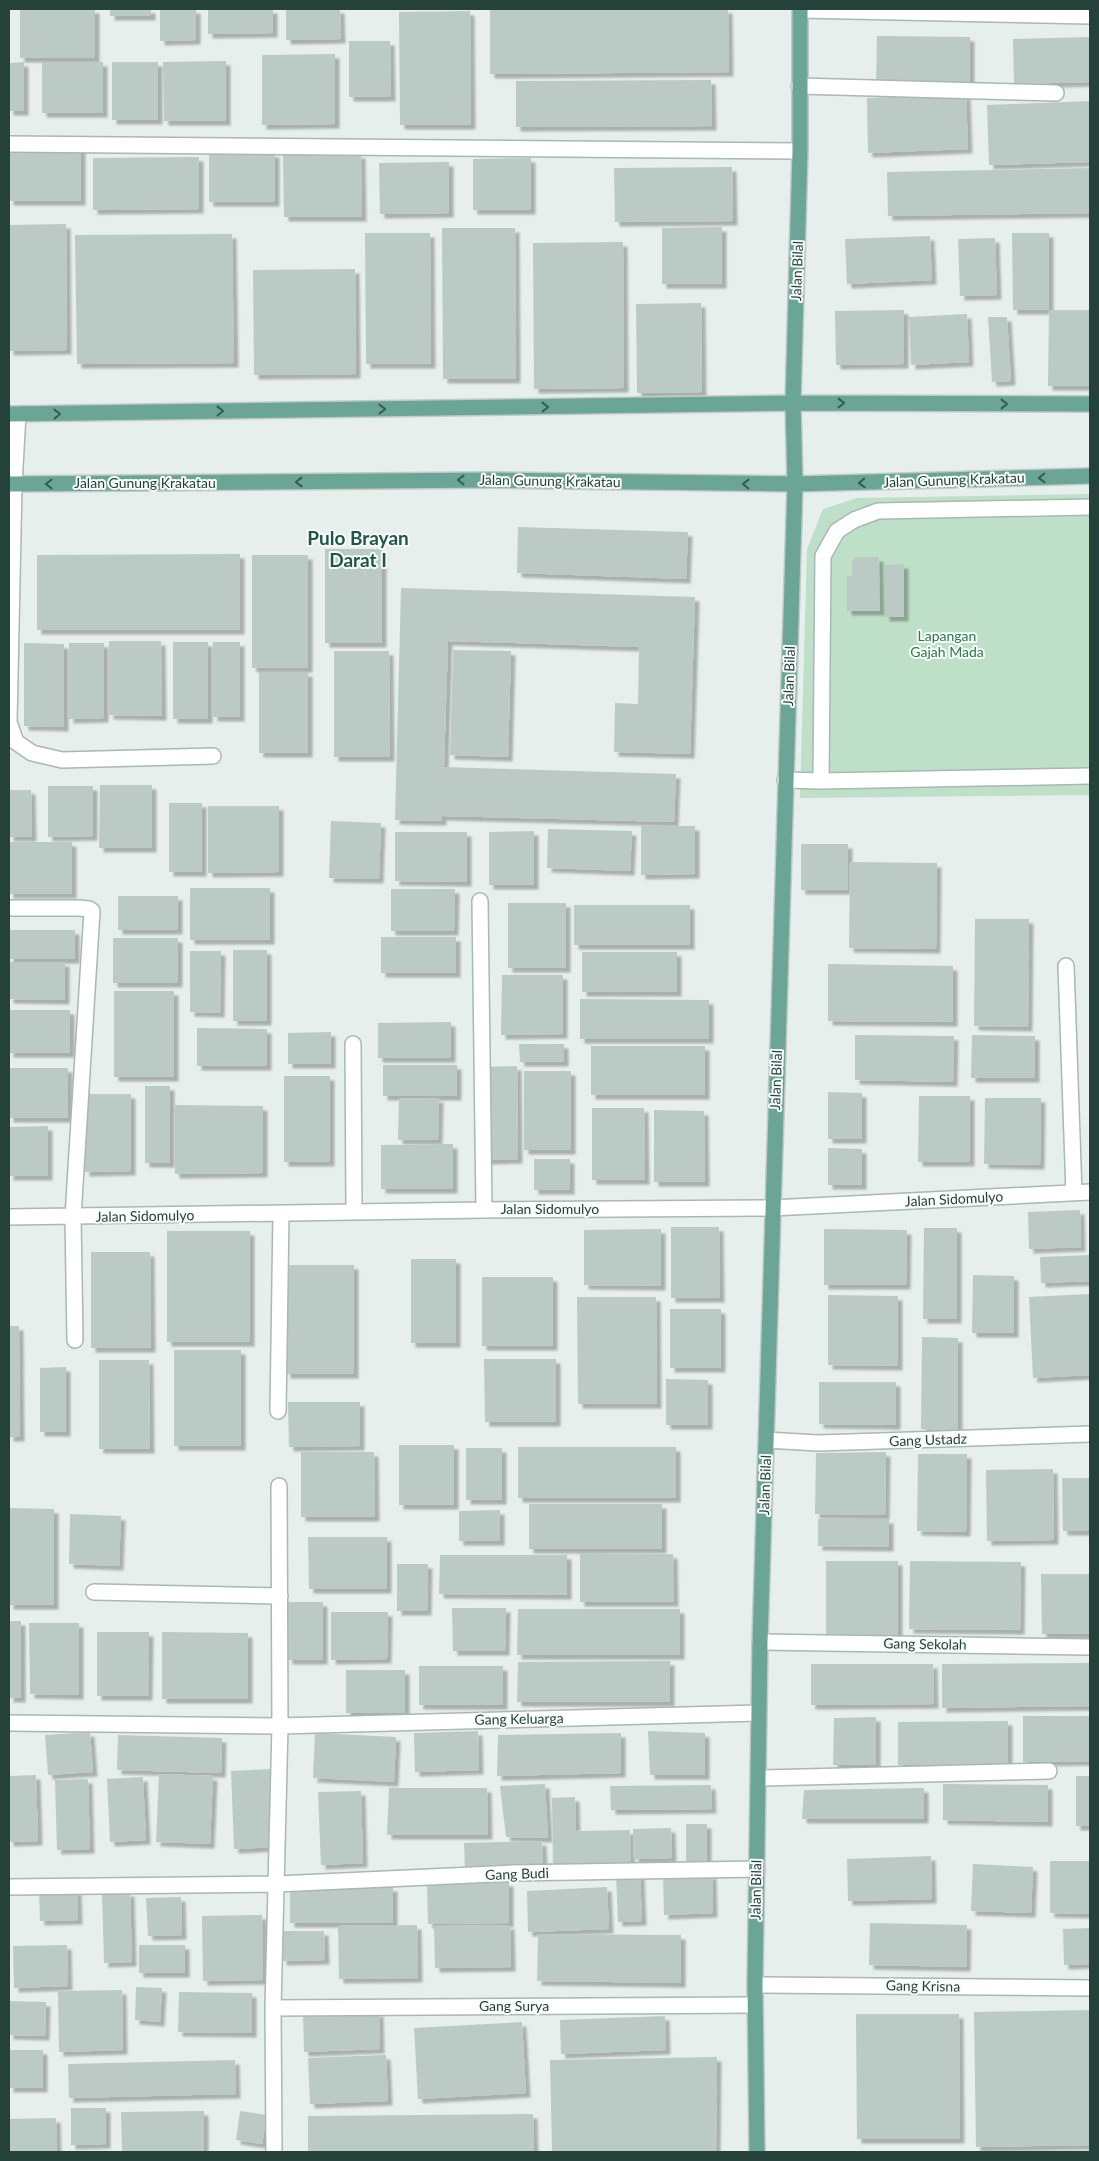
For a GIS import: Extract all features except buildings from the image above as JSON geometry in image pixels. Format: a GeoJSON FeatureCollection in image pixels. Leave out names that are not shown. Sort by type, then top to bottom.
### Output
{"type":"FeatureCollection","features":[{"type":"Feature","properties":{"kind":"main road","name":"Jalan Bilal"},"geometry":{"type":"LineString","coordinates":[[756,2152],[755,1985],[760,1642],[795,484],[793,403],[800,151],[800,9]]}},
{"type":"Feature","properties":{"kind":"main road"},"geometry":{"type":"LineString","coordinates":[[13,414],[793,403],[1090,404]]}},
{"type":"Feature","properties":{"kind":"main road","name":"Jalan Gunung Krakatau"},"geometry":{"type":"LineString","coordinates":[[11,484],[492,480],[795,484],[1090,476]]}},
{"type":"Feature","properties":{"kind":"street"},"geometry":{"type":"LineString","coordinates":[[800,9],[1090,16]]}},
{"type":"Feature","properties":{"kind":"street"},"geometry":{"type":"LineString","coordinates":[[799,86],[1056,93]]}},
{"type":"Feature","properties":{"kind":"street"},"geometry":{"type":"LineString","coordinates":[[9,144],[800,151]]}},
{"type":"Feature","properties":{"kind":"street"},"geometry":{"type":"LineString","coordinates":[[13,414],[10,722],[16,742],[32,753],[62,760],[213,756]]}},
{"type":"Feature","properties":{"kind":"street"},"geometry":{"type":"LineString","coordinates":[[821,781],[823,556],[837,531],[854,520],[878,511],[1090,507]]}},
{"type":"Feature","properties":{"kind":"street"},"geometry":{"type":"LineString","coordinates":[[785,780],[1090,776]]}},
{"type":"Feature","properties":{"kind":"street"},"geometry":{"type":"LineString","coordinates":[[480,901],[484,1210]]}},
{"type":"Feature","properties":{"kind":"street"},"geometry":{"type":"LineString","coordinates":[[9,908],[78,908],[92,911],[73,1217],[75,1340]]}},
{"type":"Feature","properties":{"kind":"street"},"geometry":{"type":"LineString","coordinates":[[1066,966],[1074,1193]]}},
{"type":"Feature","properties":{"kind":"street"},"geometry":{"type":"LineString","coordinates":[[353,1044],[354,1212]]}},
{"type":"Feature","properties":{"kind":"street","name":"Jalan Sidomulyo"},"geometry":{"type":"LineString","coordinates":[[9,1217],[772,1208],[1090,1192]]}},
{"type":"Feature","properties":{"kind":"street"},"geometry":{"type":"LineString","coordinates":[[278,1411],[280,1213]]}},
{"type":"Feature","properties":{"kind":"street","name":"Gang Ustadz"},"geometry":{"type":"LineString","coordinates":[[766,1440],[818,1443],[1090,1434]]}},
{"type":"Feature","properties":{"kind":"street"},"geometry":{"type":"LineString","coordinates":[[274,2152],[273,2008],[280,1726],[279,1486]]}},
{"type":"Feature","properties":{"kind":"street"},"geometry":{"type":"LineString","coordinates":[[94,1592],[280,1596]]}},
{"type":"Feature","properties":{"kind":"street","name":"Gang Sekolah"},"geometry":{"type":"LineString","coordinates":[[760,1642],[1090,1647]]}},
{"type":"Feature","properties":{"kind":"street","name":"Gang Keluarga"},"geometry":{"type":"LineString","coordinates":[[9,1724],[280,1726],[759,1713]]}},
{"type":"Feature","properties":{"kind":"street"},"geometry":{"type":"LineString","coordinates":[[758,1778],[1049,1771]]}},
{"type":"Feature","properties":{"kind":"street","name":"Gang Budi"},"geometry":{"type":"LineString","coordinates":[[9,1887],[277,1884],[512,1873],[757,1870]]}},
{"type":"Feature","properties":{"kind":"street","name":"Gang Krisna"},"geometry":{"type":"LineString","coordinates":[[755,1985],[1090,1988]]}},
{"type":"Feature","properties":{"kind":"street","name":"Gang Surya"},"geometry":{"type":"LineString","coordinates":[[273,2008],[755,2005]]}},
{"type":"Feature","properties":{"kind":"green space","name":"Lapangan Gajah Mada"},"geometry":{"type":"Polygon","coordinates":[[[1090,494],[1090,795],[800,798],[807,549],[823,509],[857,498],[1090,494]]]}},
{"type":"Feature","properties":{"kind":"district","name":"Pulo Brayan Darat I"},"geometry":{"type":"Point","coordinates":[358,549]}}]}
